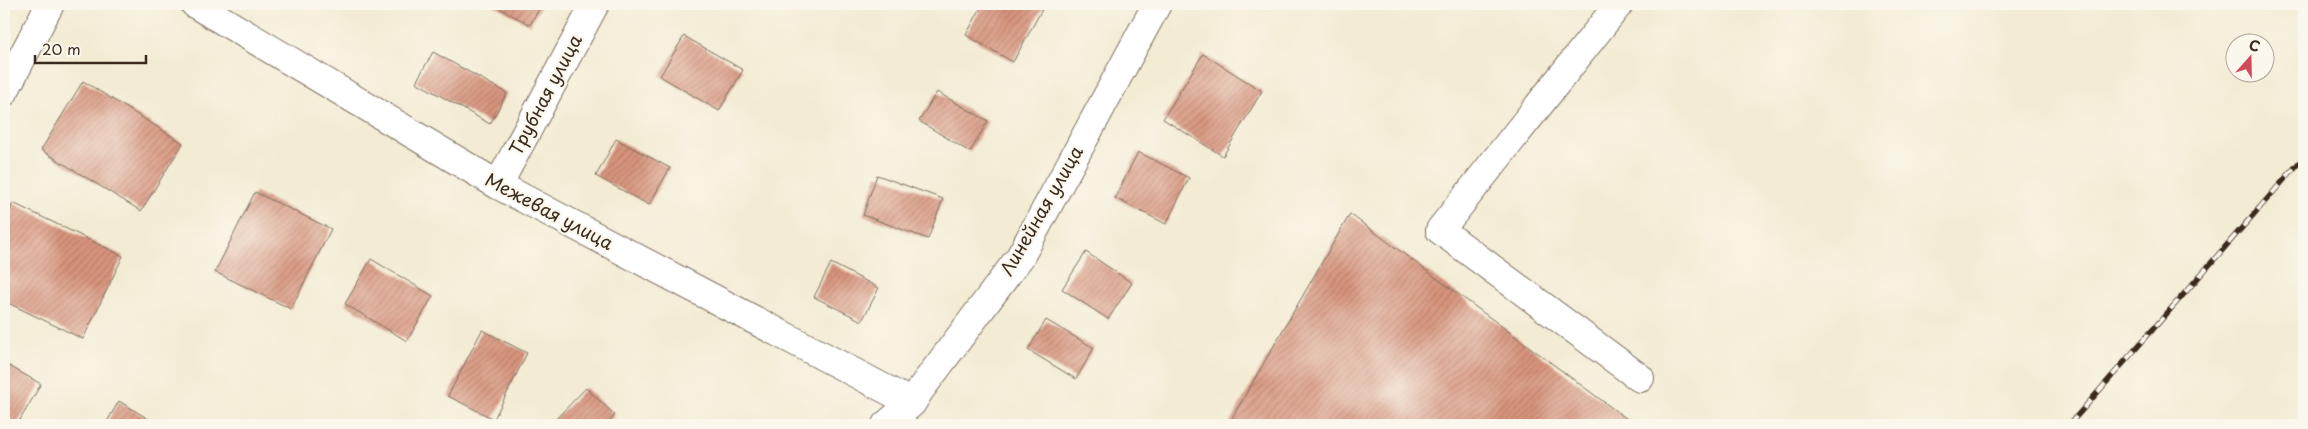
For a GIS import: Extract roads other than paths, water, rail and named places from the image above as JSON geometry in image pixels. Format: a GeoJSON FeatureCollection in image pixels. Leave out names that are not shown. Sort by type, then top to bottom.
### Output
{"type":"FeatureCollection","features":[{"type":"Feature","properties":{"kind":"street"},"geometry":{"type":"LineString","coordinates":[[4,92],[50,4]]}},
{"type":"Feature","properties":{"kind":"street","name":"Межевая улица"},"geometry":{"type":"LineString","coordinates":[[195,4],[498,185],[912,404]]}},
{"type":"Feature","properties":{"kind":"street","name":"Трубная улица"},"geometry":{"type":"LineString","coordinates":[[498,185],[595,4]]}},
{"type":"Feature","properties":{"kind":"street","name":"Линейная улица"},"geometry":{"type":"LineString","coordinates":[[886,425],[912,404],[920,390],[1020,257],[1157,4]]}},
{"type":"Feature","properties":{"kind":"street"},"geometry":{"type":"LineString","coordinates":[[1619,4],[1440,230],[1640,378]]}},
{"type":"Feature","properties":{"kind":"railway"},"geometry":{"type":"LineString","coordinates":[[2069,425],[2304,157]]}}]}
